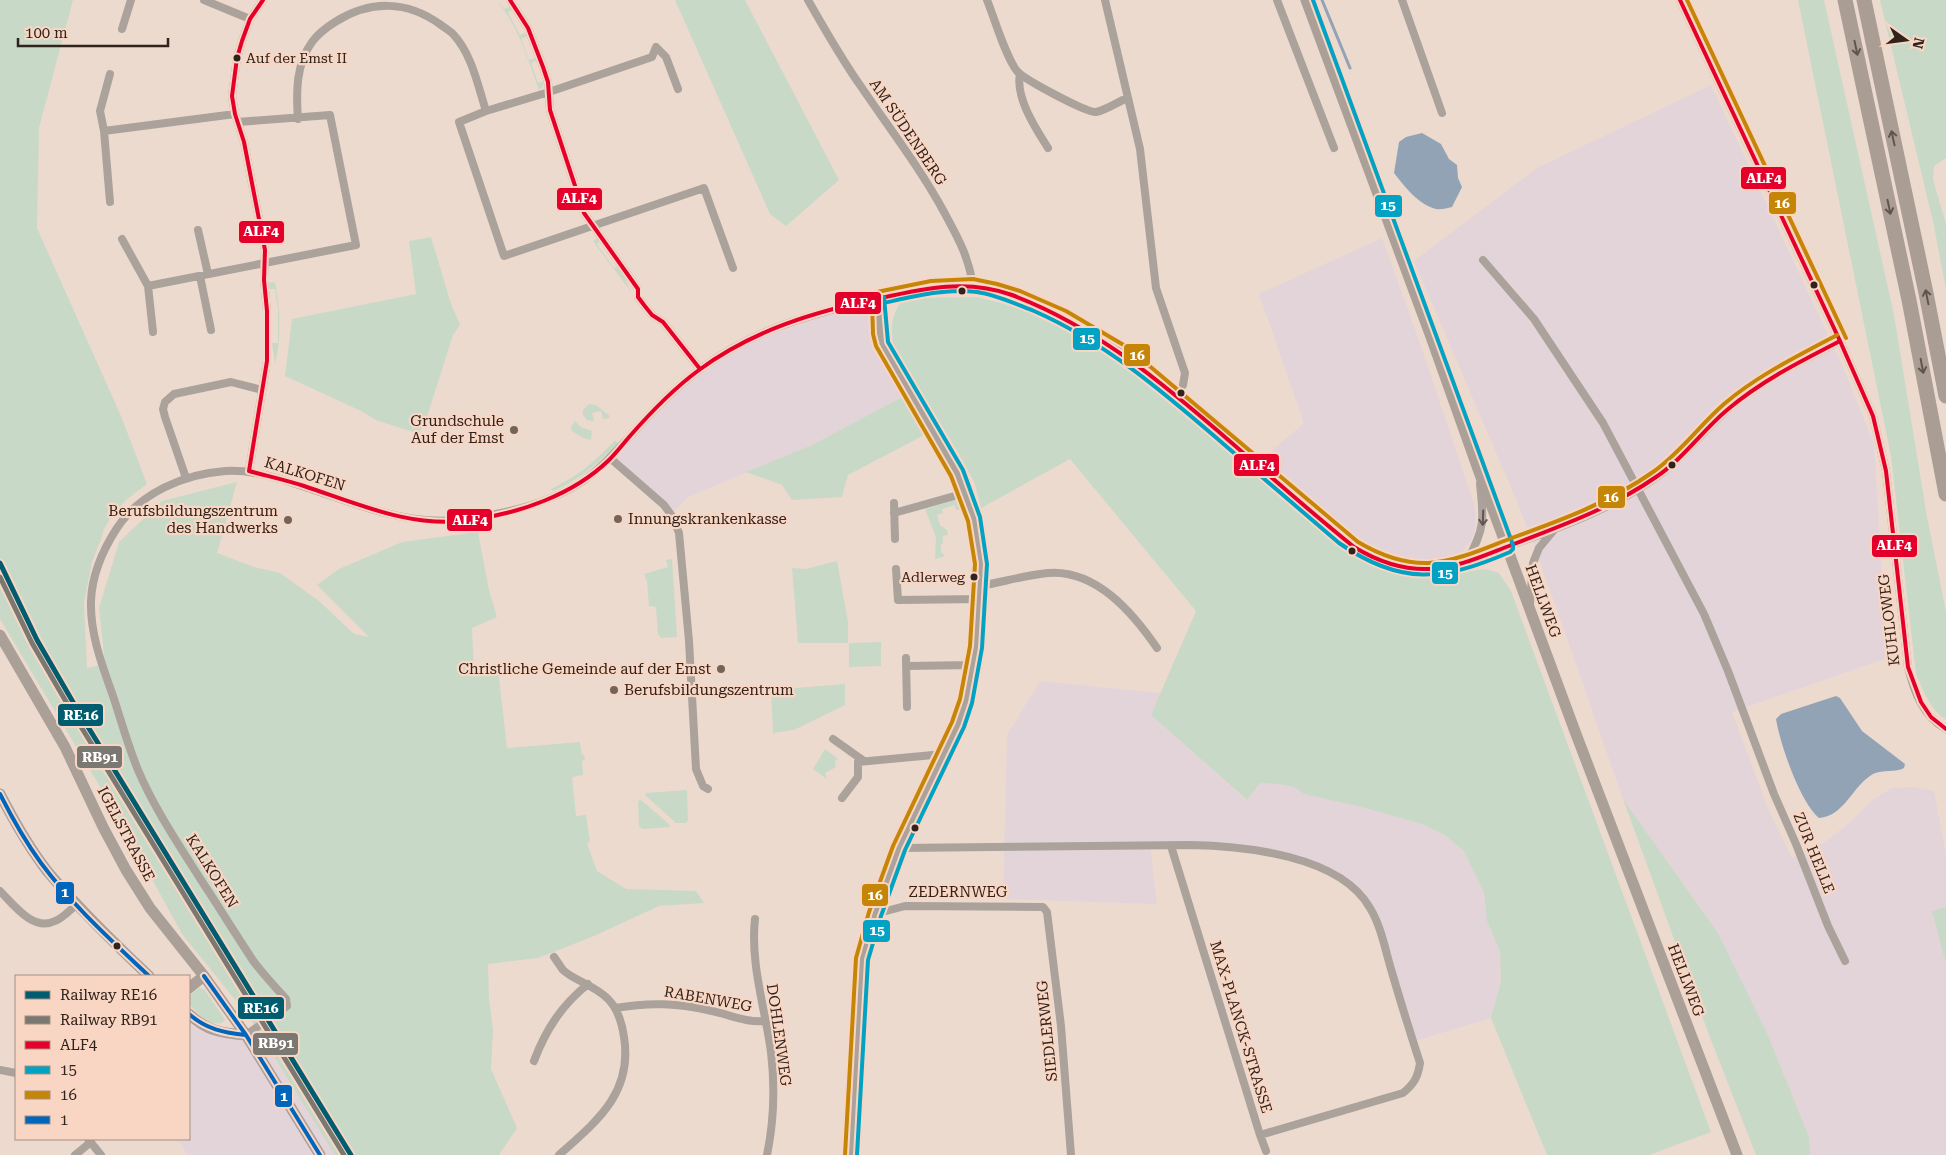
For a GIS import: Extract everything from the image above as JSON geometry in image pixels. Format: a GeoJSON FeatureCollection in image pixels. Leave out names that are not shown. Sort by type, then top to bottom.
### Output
{"type":"FeatureCollection","features":[{"type":"Feature","properties":{"kind":"highway"},"geometry":{"type":"LineString","coordinates":[[1846,0],[1911,310],[1946,494]]}},
{"type":"Feature","properties":{"kind":"highway"},"geometry":{"type":"LineString","coordinates":[[1864,0],[1946,396]]}},
{"type":"Feature","properties":{"kind":"street"},"geometry":{"type":"LineString","coordinates":[[122,30],[131,0]]}},
{"type":"Feature","properties":{"kind":"street"},"geometry":{"type":"LineString","coordinates":[[204,0],[250,19]]}},
{"type":"Feature","properties":{"kind":"street"},"geometry":{"type":"LineString","coordinates":[[249,471],[267,361],[267,311],[264,280],[266,264],[265,250],[244,142],[232,96],[237,58],[250,19],[264,0]]}},
{"type":"Feature","properties":{"kind":"street"},"geometry":{"type":"LineString","coordinates":[[510,0],[528,28],[543,67],[550,110],[584,213],[638,288],[638,297],[652,315],[663,322],[700,369]]}},
{"type":"Feature","properties":{"kind":"street","name":"AM SÜDENBERG"},"geometry":{"type":"LineString","coordinates":[[808,0],[862,88],[906,149],[935,195],[961,244],[969,264],[973,285]]}},
{"type":"Feature","properties":{"kind":"street"},"geometry":{"type":"LineString","coordinates":[[987,0],[1012,63],[1020,74],[1090,112],[1096,112],[1127,98]]}},
{"type":"Feature","properties":{"kind":"street"},"geometry":{"type":"LineString","coordinates":[[1105,0],[1140,149],[1156,288],[1185,373],[1183,385]]}},
{"type":"Feature","properties":{"kind":"street"},"geometry":{"type":"LineString","coordinates":[[1277,0],[1334,148]]}},
{"type":"Feature","properties":{"kind":"street","name":"HELLWEG"},"geometry":{"type":"LineString","coordinates":[[1306,0],[1576,734],[1737,1155]]}},
{"type":"Feature","properties":{"kind":"street"},"geometry":{"type":"LineString","coordinates":[[1402,0],[1442,113]]}},
{"type":"Feature","properties":{"kind":"street","name":"KUHLOWEG"},"geometry":{"type":"LineString","coordinates":[[1680,0],[1840,341],[1873,416],[1886,471],[1908,668],[1913,688],[1922,706],[1931,718],[1946,729]]}},
{"type":"Feature","properties":{"kind":"street"},"geometry":{"type":"LineString","coordinates":[[298,119],[296,90],[302,60],[312,42],[326,28],[346,15],[362,8],[387,5],[407,8],[429,17],[453,34],[467,55],[486,111]]}},
{"type":"Feature","properties":{"kind":"street"},"geometry":{"type":"LineString","coordinates":[[678,89],[666,57],[656,47],[652,57],[486,111],[459,122],[504,256],[704,188],[732,268]]}},
{"type":"Feature","properties":{"kind":"street"},"geometry":{"type":"LineString","coordinates":[[110,74],[100,111],[104,131],[110,202]]}},
{"type":"Feature","properties":{"kind":"street"},"geometry":{"type":"LineString","coordinates":[[1020,74],[1018,83],[1021,96],[1048,148]]}},
{"type":"Feature","properties":{"kind":"street"},"geometry":{"type":"LineString","coordinates":[[104,131],[237,118],[298,119],[330,115],[356,245],[148,286]]}},
{"type":"Feature","properties":{"kind":"street"},"geometry":{"type":"LineString","coordinates":[[198,230],[211,330]]}},
{"type":"Feature","properties":{"kind":"street"},"geometry":{"type":"LineString","coordinates":[[122,239],[148,286],[153,332]]}},
{"type":"Feature","properties":{"kind":"street","name":"ZUR HELLE"},"geometry":{"type":"LineString","coordinates":[[1483,260],[1534,319],[1603,423],[1704,614],[1728,670],[1774,794],[1828,926],[1845,961]]}},
{"type":"Feature","properties":{"kind":"street","name":"KALKOFEN"},"geometry":{"type":"LineString","coordinates":[[246,1034],[287,1006],[286,1000],[257,966],[190,863],[142,778],[125,735],[99,656],[92,618],[94,577],[106,546],[126,514],[149,495],[186,478],[222,471],[249,471],[401,518],[428,521],[466,521],[523,508],[551,498],[579,484],[610,458],[666,398],[700,369],[726,352],[770,329],[794,320],[878,298],[938,286],[973,285],[1002,292],[1038,305],[1096,334],[1123,352],[1343,538],[1370,557],[1387,564],[1411,569],[1440,568],[1507,547],[1608,508],[1665,470],[1727,410],[1762,384],[1840,341]]}},
{"type":"Feature","properties":{"kind":"street"},"geometry":{"type":"LineString","coordinates":[[851,1155],[862,959],[875,914],[899,848],[958,724],[966,701],[973,665],[980,599],[981,564],[978,537],[965,493],[957,472],[882,344],[879,334],[878,298]]}},
{"type":"Feature","properties":{"kind":"street"},"geometry":{"type":"LineString","coordinates":[[186,478],[165,417],[165,402],[174,394],[231,382],[262,390]]}},
{"type":"Feature","properties":{"kind":"street"},"geometry":{"type":"LineString","coordinates":[[610,458],[664,505],[680,532],[696,769],[703,786],[708,789]]}},
{"type":"Feature","properties":{"kind":"street"},"geometry":{"type":"LineString","coordinates":[[1467,561],[1482,531],[1484,516],[1479,472]]}},
{"type":"Feature","properties":{"kind":"street"},"geometry":{"type":"LineString","coordinates":[[894,513],[965,493]]}},
{"type":"Feature","properties":{"kind":"street"},"geometry":{"type":"LineString","coordinates":[[894,503],[895,539]]}},
{"type":"Feature","properties":{"kind":"street"},"geometry":{"type":"LineString","coordinates":[[1530,606],[1533,563],[1539,548],[1556,528]]}},
{"type":"Feature","properties":{"kind":"street"},"geometry":{"type":"LineString","coordinates":[[896,569],[898,600],[980,599]]}},
{"type":"Feature","properties":{"kind":"street"},"geometry":{"type":"LineString","coordinates":[[980,586],[1050,573],[1072,576],[1092,582],[1106,590],[1145,630],[1157,648]]}},
{"type":"Feature","properties":{"kind":"street","name":"IGELSTRASSE"},"geometry":{"type":"LineString","coordinates":[[0,635],[65,747],[103,827],[126,870],[150,908],[204,976],[246,1034],[320,1155]]}},
{"type":"Feature","properties":{"kind":"street"},"geometry":{"type":"LineString","coordinates":[[907,707],[906,662],[973,665]]}},
{"type":"Feature","properties":{"kind":"street"},"geometry":{"type":"LineString","coordinates":[[833,739],[864,761]]}},
{"type":"Feature","properties":{"kind":"street"},"geometry":{"type":"LineString","coordinates":[[842,798],[858,777],[858,762],[944,754]]}},
{"type":"Feature","properties":{"kind":"street"},"geometry":{"type":"LineString","coordinates":[[0,794],[48,871],[77,904],[148,975]]}},
{"type":"Feature","properties":{"kind":"street","name":"MAX-PLANCK-STRASSE"},"geometry":{"type":"LineString","coordinates":[[899,848],[1171,846],[1226,846],[1273,852],[1330,872],[1352,887],[1370,907],[1379,927],[1420,1063],[1418,1077],[1411,1087],[1403,1093],[1260,1135],[1171,846]]}},
{"type":"Feature","properties":{"kind":"street"},"geometry":{"type":"LineString","coordinates":[[0,891],[27,919],[45,923],[54,922],[77,904]]}},
{"type":"Feature","properties":{"kind":"street","name":"ZEDERNWEG"},"geometry":{"type":"LineString","coordinates":[[875,914],[905,906],[1043,907]]}},
{"type":"Feature","properties":{"kind":"street","name":"SIEDLERWEG"},"geometry":{"type":"LineString","coordinates":[[1043,907],[1047,912],[1060,1017],[1071,1155]]}},
{"type":"Feature","properties":{"kind":"street","name":"DOHLENWEG"},"geometry":{"type":"LineString","coordinates":[[755,918],[755,955],[771,1052],[774,1097],[767,1155]]}},
{"type":"Feature","properties":{"kind":"street"},"geometry":{"type":"LineString","coordinates":[[554,957],[564,970],[602,992],[616,1008],[626,1048],[625,1068],[615,1097],[601,1116],[559,1155]]}},
{"type":"Feature","properties":{"kind":"street"},"geometry":{"type":"LineString","coordinates":[[190,987],[204,976]]}},
{"type":"Feature","properties":{"kind":"street"},"geometry":{"type":"LineString","coordinates":[[534,1061],[540,1043],[560,1011],[567,1002],[588,984]]}},
{"type":"Feature","properties":{"kind":"street","name":"RABENWEG"},"geometry":{"type":"LineString","coordinates":[[616,1008],[649,1003],[668,1004],[714,1011],[754,1022],[765,1021]]}},
{"type":"Feature","properties":{"kind":"street"},"geometry":{"type":"LineString","coordinates":[[190,1015],[199,1023],[218,1032],[246,1034]]}},
{"type":"Feature","properties":{"kind":"street"},"geometry":{"type":"LineString","coordinates":[[0,1070],[15,1073]]}},
{"type":"Feature","properties":{"kind":"street"},"geometry":{"type":"LineString","coordinates":[[1260,1135],[1266,1151]]}},
{"type":"Feature","properties":{"kind":"street"},"geometry":{"type":"LineString","coordinates":[[75,1155],[89,1140],[102,1155]]}},
{"type":"Feature","properties":{"kind":"shaded area"},"geometry":{"type":"Polygon","coordinates":[[[1711,85],[1843,367],[1874,444],[1887,658],[1732,712],[1767,806],[1792,858],[1823,843],[1848,824],[1872,800],[1892,788],[1914,787],[1934,791],[1946,855],[1946,1155],[1810,1155],[1809,1137],[1767,1033],[1718,933],[1623,799],[1519,506],[1414,261],[1537,168],[1711,85]]]}},
{"type":"Feature","properties":{"kind":"shaded area"},"geometry":{"type":"Polygon","coordinates":[[[1382,238],[1475,507],[1476,525],[1472,539],[1462,552],[1442,559],[1402,561],[1378,553],[1262,459],[1304,423],[1259,294],[1382,238]]]}},
{"type":"Feature","properties":{"kind":"shaded area"},"geometry":{"type":"Polygon","coordinates":[[[877,300],[877,334],[908,394],[812,445],[688,497],[673,512],[613,458],[666,401],[702,370],[771,330],[877,300]]]}},
{"type":"Feature","properties":{"kind":"shaded area"},"geometry":{"type":"Polygon","coordinates":[[[1040,681],[1161,693],[1151,715],[1246,800],[1260,783],[1277,784],[1294,787],[1305,794],[1422,824],[1443,834],[1464,851],[1484,893],[1487,921],[1500,951],[1501,981],[1491,1018],[1415,1041],[1380,927],[1353,886],[1274,851],[1150,845],[1157,904],[1003,899],[1007,735],[1040,681]]]}},
{"type":"Feature","properties":{"kind":"shaded area"},"geometry":{"type":"Polygon","coordinates":[[[190,1025],[265,1044],[336,1155],[188,1155],[178,1140],[190,1140],[190,1025]]]}},
{"type":"Feature","properties":{"kind":"green space"},"geometry":{"type":"Polygon","coordinates":[[[0,0],[73,0],[39,128],[37,228],[121,416],[147,484],[126,500],[111,517],[103,531],[92,562],[84,603],[87,668],[105,664],[99,608],[119,542],[162,501],[237,482],[217,553],[254,567],[280,573],[319,601],[354,634],[369,637],[317,585],[339,569],[402,542],[478,532],[489,590],[497,617],[472,628],[474,671],[461,674],[498,669],[507,748],[580,742],[582,755],[584,755],[585,760],[582,761],[583,775],[572,777],[576,816],[586,815],[590,842],[587,843],[597,871],[626,889],[696,891],[704,903],[659,906],[594,936],[538,958],[488,964],[489,998],[493,1030],[491,1069],[517,1128],[499,1155],[335,1155],[249,1017],[182,934],[118,817],[0,619],[0,0]]]}},
{"type":"Feature","properties":{"kind":"green space"},"geometry":{"type":"Polygon","coordinates":[[[496,0],[505,9],[510,6],[512,9],[508,13],[520,35],[525,33],[527,36],[521,39],[529,60],[535,58],[536,61],[531,63],[538,83],[544,81],[543,87],[539,90],[516,31],[496,0]]]}},
{"type":"Feature","properties":{"kind":"green space"},"geometry":{"type":"Polygon","coordinates":[[[675,0],[745,0],[839,180],[786,226],[770,214],[675,0]]]}},
{"type":"Feature","properties":{"kind":"green space"},"geometry":{"type":"Polygon","coordinates":[[[1798,0],[1824,0],[1894,315],[1927,517],[1946,612],[1946,720],[1931,705],[1916,674],[1891,456],[1798,0]]]}},
{"type":"Feature","properties":{"kind":"green space"},"geometry":{"type":"Polygon","coordinates":[[[1880,0],[1946,0],[1946,158],[1934,166],[1933,180],[1946,224],[1946,290],[1934,226],[1880,0]]]}},
{"type":"Feature","properties":{"kind":"green space"},"geometry":{"type":"Polygon","coordinates":[[[431,237],[451,304],[460,325],[453,335],[425,423],[419,434],[376,420],[361,411],[285,376],[292,319],[416,294],[409,241],[431,237]]]}},
{"type":"Feature","properties":{"kind":"green space"},"geometry":{"type":"Polygon","coordinates":[[[598,237],[601,240],[597,244],[614,268],[619,265],[631,292],[593,241],[598,237]]]}},
{"type":"Feature","properties":{"kind":"green space"},"geometry":{"type":"Polygon","coordinates":[[[275,282],[280,323],[279,343],[275,364],[272,343],[278,343],[278,310],[275,289],[269,289],[268,283],[275,282]]]}},
{"type":"Feature","properties":{"kind":"green space"},"geometry":{"type":"Polygon","coordinates":[[[977,297],[1021,308],[1065,325],[1113,352],[1155,385],[1355,556],[1394,574],[1423,577],[1486,569],[1499,573],[1511,591],[1711,1132],[1649,1155],[1547,1155],[1491,1018],[1501,981],[1500,951],[1487,921],[1484,893],[1464,851],[1443,834],[1422,824],[1304,794],[1294,787],[1260,783],[1247,800],[1151,715],[1196,611],[1070,459],[981,508],[975,484],[963,461],[893,344],[892,323],[900,303],[918,298],[977,297]]]}},
{"type":"Feature","properties":{"kind":"green space"},"geometry":{"type":"Polygon","coordinates":[[[908,394],[930,432],[848,475],[842,497],[792,500],[782,485],[746,472],[812,445],[908,394]]]}},
{"type":"Feature","properties":{"kind":"green space"},"geometry":{"type":"Polygon","coordinates":[[[589,404],[596,405],[610,416],[609,418],[603,419],[601,411],[592,413],[594,421],[587,420],[583,415],[583,410],[589,404]]]}},
{"type":"Feature","properties":{"kind":"green space"},"geometry":{"type":"Polygon","coordinates":[[[575,421],[581,427],[592,431],[591,440],[583,438],[572,431],[571,427],[575,421]]]}},
{"type":"Feature","properties":{"kind":"green space"},"geometry":{"type":"Polygon","coordinates":[[[615,440],[618,443],[588,471],[562,487],[553,491],[551,489],[586,468],[615,440]]]}},
{"type":"Feature","properties":{"kind":"green space"},"geometry":{"type":"Polygon","coordinates":[[[954,500],[960,503],[962,510],[956,510],[955,505],[942,509],[943,513],[937,515],[940,525],[947,530],[948,535],[943,536],[943,543],[941,545],[941,552],[945,556],[935,559],[936,537],[925,509],[954,500]]]}},
{"type":"Feature","properties":{"kind":"green space"},"geometry":{"type":"Polygon","coordinates":[[[672,559],[677,637],[661,638],[658,634],[656,607],[649,606],[647,581],[644,574],[668,567],[666,560],[672,559]]]}},
{"type":"Feature","properties":{"kind":"green space"},"geometry":{"type":"Polygon","coordinates":[[[837,561],[848,622],[848,643],[798,643],[792,568],[806,569],[837,561]]]}},
{"type":"Feature","properties":{"kind":"green space"},"geometry":{"type":"Polygon","coordinates":[[[881,642],[881,666],[849,667],[849,643],[881,642]]]}},
{"type":"Feature","properties":{"kind":"green space"},"geometry":{"type":"Polygon","coordinates":[[[982,663],[970,718],[953,753],[957,735],[968,709],[977,664],[982,663]]]}},
{"type":"Feature","properties":{"kind":"green space"},"geometry":{"type":"Polygon","coordinates":[[[845,684],[845,705],[794,730],[773,733],[771,690],[845,684]]]}},
{"type":"Feature","properties":{"kind":"green space"},"geometry":{"type":"Polygon","coordinates":[[[825,749],[838,759],[835,761],[836,767],[825,773],[827,779],[813,769],[825,749]]]}},
{"type":"Feature","properties":{"kind":"green space"},"geometry":{"type":"Polygon","coordinates":[[[687,790],[688,820],[686,823],[676,823],[645,795],[646,793],[687,790]]]}},
{"type":"Feature","properties":{"kind":"green space"},"geometry":{"type":"Polygon","coordinates":[[[1623,799],[1718,933],[1767,1033],[1809,1137],[1810,1155],[1756,1155],[1709,1035],[1623,799]]]}},
{"type":"Feature","properties":{"kind":"green space"},"geometry":{"type":"Polygon","coordinates":[[[641,800],[669,824],[670,827],[643,829],[639,827],[638,801],[641,800]]]}},
{"type":"Feature","properties":{"kind":"green space"},"geometry":{"type":"Polygon","coordinates":[[[1946,907],[1946,960],[1945,960],[1932,911],[1946,907]]]}},
{"type":"Feature","properties":{"kind":"green space"},"geometry":{"type":"Polygon","coordinates":[[[199,988],[204,989],[225,1020],[222,1023],[212,1023],[200,1015],[190,1005],[191,994],[199,988]]]}},
{"type":"Feature","properties":{"kind":"water"},"geometry":{"type":"Polygon","coordinates":[[[1422,133],[1441,144],[1449,159],[1457,165],[1458,178],[1462,187],[1452,207],[1438,209],[1424,204],[1402,184],[1394,173],[1399,142],[1406,137],[1422,133]]]}},
{"type":"Feature","properties":{"kind":"water"},"geometry":{"type":"Polygon","coordinates":[[[1836,696],[1840,698],[1862,731],[1905,764],[1904,768],[1901,769],[1873,774],[1835,812],[1819,818],[1798,786],[1786,757],[1776,719],[1781,714],[1836,696]]]}},
{"type":"Feature","properties":{"kind":"waterway"},"geometry":{"type":"LineString","coordinates":[[1322,0],[1350,68]]}},
{"type":"Feature","properties":{"kind":"rail line","name":"RE16"},"geometry":{"type":"LineString","coordinates":[[0,563],[37,640],[77,709],[351,1155]]}},
{"type":"Feature","properties":{"kind":"rail line","name":"RB91"},"geometry":{"type":"LineString","coordinates":[[0,577],[32,643],[72,712],[344,1155]]}},
{"type":"Feature","properties":{"kind":"transit line","name":"ALF4"},"geometry":{"type":"LineString","coordinates":[[249,471],[267,361],[267,311],[264,280],[265,250],[244,142],[235,114],[232,96],[237,58],[242,41],[250,19],[263,0]]}},
{"type":"Feature","properties":{"kind":"transit line","name":"ALF4"},"geometry":{"type":"LineString","coordinates":[[510,0],[528,28],[543,67],[548,82],[550,110],[584,213],[638,289],[638,297],[652,315],[663,322],[700,369]]}},
{"type":"Feature","properties":{"kind":"transit line","name":"15"},"geometry":{"type":"LineString","coordinates":[[879,304],[940,292],[977,292],[1006,300],[1060,323],[1109,353],[1155,387],[1339,543],[1361,557],[1382,567],[1423,574],[1443,573],[1464,569],[1510,552],[1513,549],[1513,545],[1313,0]]}},
{"type":"Feature","properties":{"kind":"transit line","name":"ALF4"},"geometry":{"type":"LineString","coordinates":[[1680,0],[1840,341],[1873,416],[1886,471],[1908,667],[1921,702],[1931,717],[1946,729]]}},
{"type":"Feature","properties":{"kind":"transit line","name":"16"},"geometry":{"type":"LineString","coordinates":[[1687,0],[1846,338]]}},
{"type":"Feature","properties":{"kind":"transit line","name":"16"},"geometry":{"type":"LineString","coordinates":[[877,292],[931,281],[973,279],[1020,291],[1066,311],[1127,347],[1358,542],[1392,558],[1419,563],[1439,562],[1470,554],[1565,518],[1619,493],[1663,465],[1715,412],[1737,394],[1779,367],[1837,335]]}},
{"type":"Feature","properties":{"kind":"transit line","name":"ALF4"},"geometry":{"type":"LineString","coordinates":[[249,471],[407,518],[449,522],[508,513],[562,493],[595,472],[612,457],[663,401],[689,377],[720,356],[763,333],[833,309],[898,294],[930,288],[979,287],[1012,295],[1043,308],[1073,323],[1129,359],[1182,400],[1354,547],[1390,564],[1409,568],[1429,569],[1460,564],[1480,557],[1603,508],[1666,470],[1718,418],[1754,390],[1782,372],[1840,341]]}},
{"type":"Feature","properties":{"kind":"transit line","name":"15"},"geometry":{"type":"LineString","coordinates":[[857,1155],[868,960],[881,916],[905,850],[964,727],[972,703],[982,648],[987,564],[980,517],[963,470],[888,342],[884,297]]}},
{"type":"Feature","properties":{"kind":"transit line","name":"16"},"geometry":{"type":"LineString","coordinates":[[845,1155],[856,958],[869,912],[893,846],[952,722],[960,699],[970,646],[975,564],[968,521],[951,476],[876,346],[873,334],[872,299]]}},
{"type":"Feature","properties":{"kind":"transit line","name":"1"},"geometry":{"type":"LineString","coordinates":[[0,794],[24,838],[53,878],[93,922],[148,975]]}},
{"type":"Feature","properties":{"kind":"transit line","name":"1"},"geometry":{"type":"LineString","coordinates":[[204,976],[246,1035],[320,1155]]}},
{"type":"Feature","properties":{"kind":"transit line","name":"1"},"geometry":{"type":"LineString","coordinates":[[190,1015],[216,1029],[246,1035]]}},
{"type":"Feature","properties":{"kind":"place","name":"Auf der Emst II"},"geometry":{"type":"Point","coordinates":[237,58]}},
{"type":"Feature","properties":{"kind":"place","name":"Grundschule Auf der Emst"},"geometry":{"type":"Point","coordinates":[514,430]}},
{"type":"Feature","properties":{"kind":"place","name":"Innungskrankenkasse"},"geometry":{"type":"Point","coordinates":[618,519]}},
{"type":"Feature","properties":{"kind":"place","name":"Berufsbildungszentrum des Handwerks"},"geometry":{"type":"Point","coordinates":[288,520]}},
{"type":"Feature","properties":{"kind":"place","name":"Adlerweg"},"geometry":{"type":"Point","coordinates":[974,577]}},
{"type":"Feature","properties":{"kind":"place","name":"Christliche Gemeinde auf der Emst"},"geometry":{"type":"Point","coordinates":[721,669]}},
{"type":"Feature","properties":{"kind":"place","name":"Berufsbildungszentrum"},"geometry":{"type":"Point","coordinates":[614,690]}}]}
